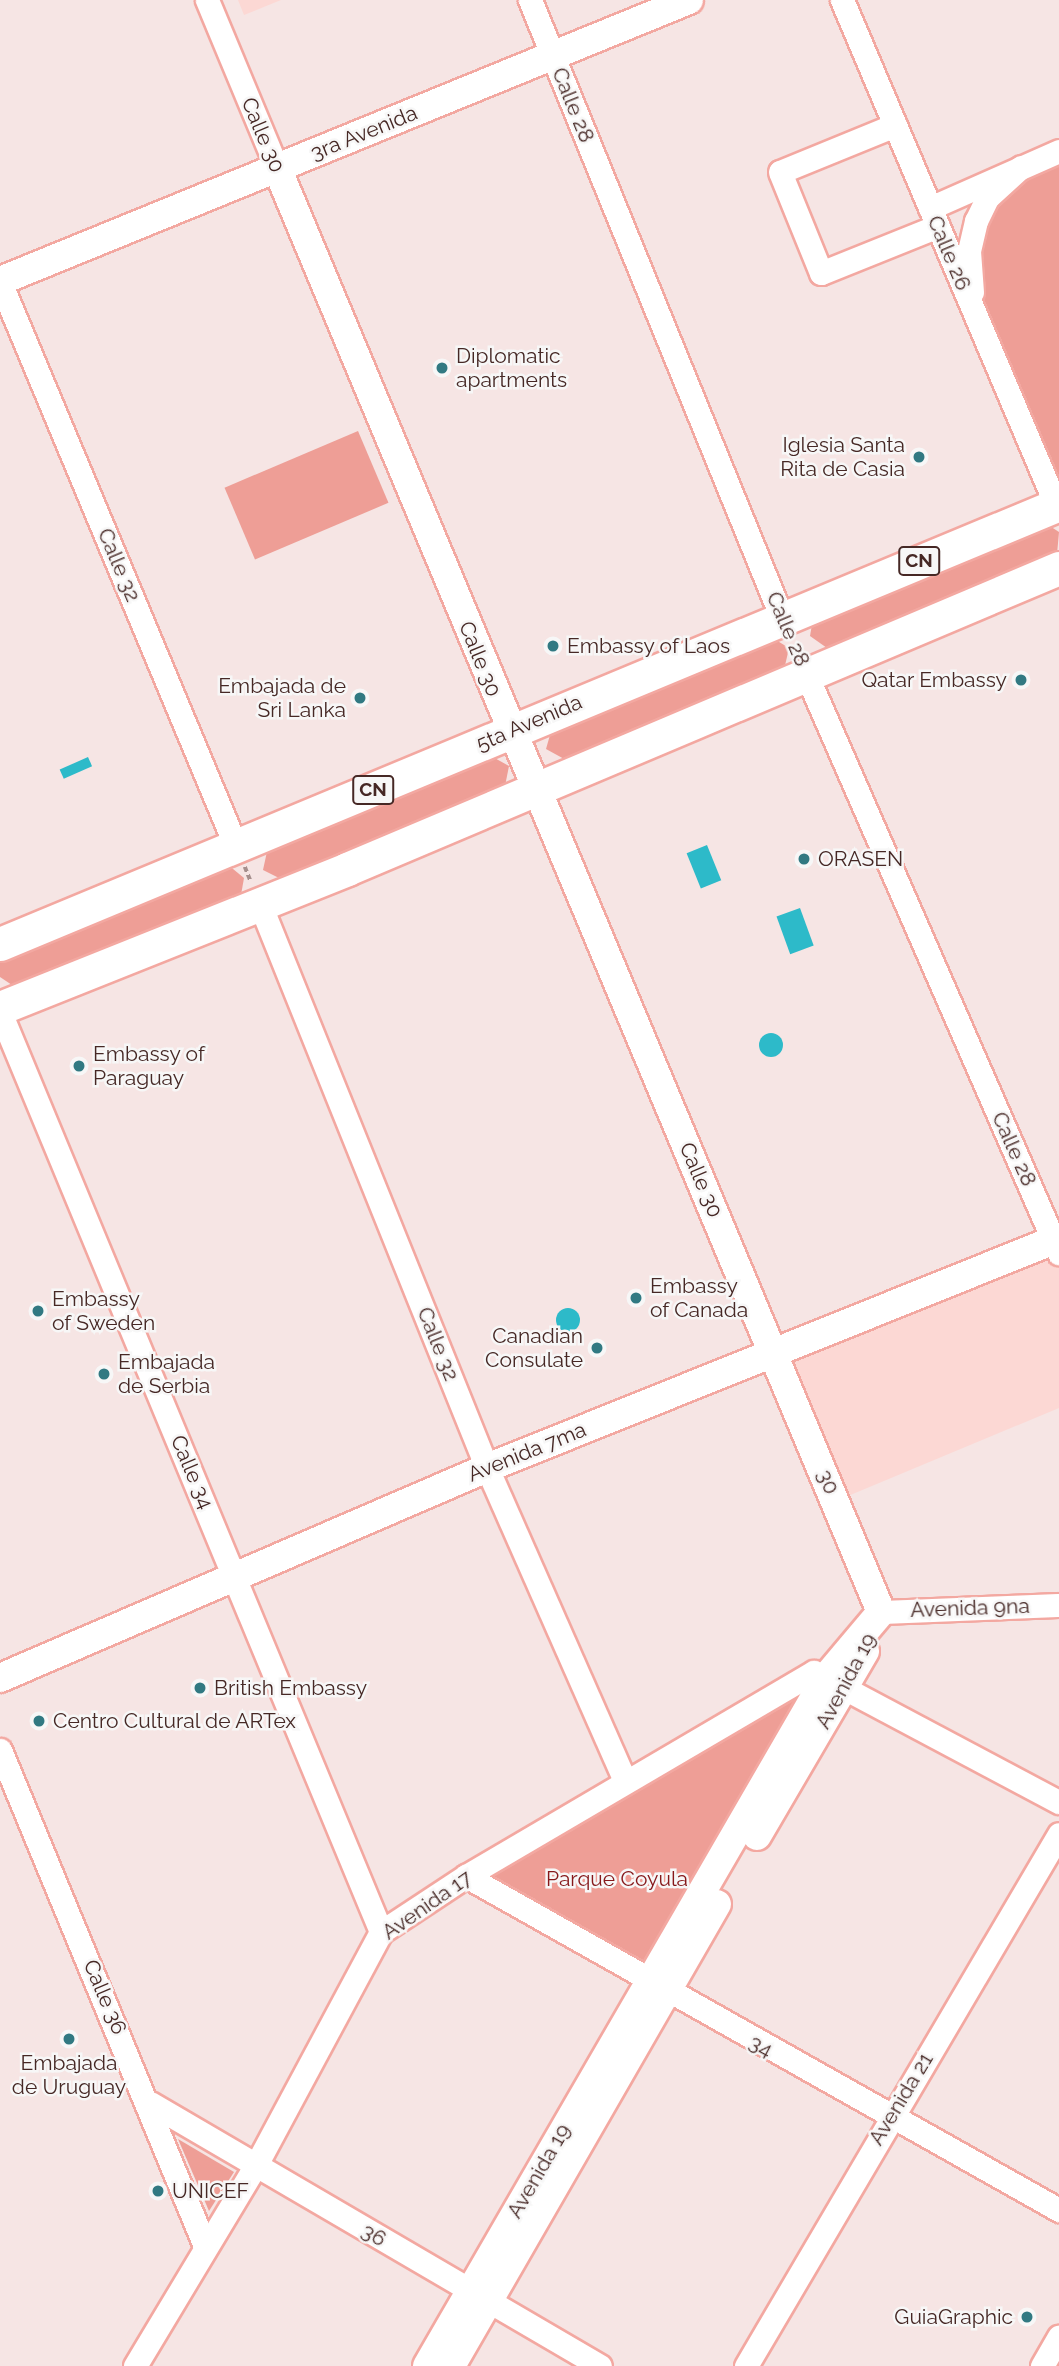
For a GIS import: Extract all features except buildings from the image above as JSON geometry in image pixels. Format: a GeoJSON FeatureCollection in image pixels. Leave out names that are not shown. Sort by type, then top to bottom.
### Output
{"type":"FeatureCollection","features":[{"type":"Feature","properties":{"kind":"highway","name":"5ta Avenida"},"geometry":{"type":"LineString","coordinates":[[0,944],[237,849],[509,730],[1057,505]]}},
{"type":"Feature","properties":{"kind":"highway"},"geometry":{"type":"LineString","coordinates":[[0,1010],[534,790],[1059,568]]}},
{"type":"Feature","properties":{"kind":"main road","name":"3ra Avenida"},"geometry":{"type":"LineString","coordinates":[[0,282],[689,0]]}},
{"type":"Feature","properties":{"kind":"main road","name":"Calle 30"},"geometry":{"type":"LineString","coordinates":[[277,168],[534,790],[775,1353]]}},
{"type":"Feature","properties":{"kind":"main road","name":"Avenida 7ma"},"geometry":{"type":"LineString","coordinates":[[0,1678],[237,1579],[487,1468],[1057,1244]]}},
{"type":"Feature","properties":{"kind":"main road","name":"30"},"geometry":{"type":"LineString","coordinates":[[775,1353],[881,1612]]}},
{"type":"Feature","properties":{"kind":"main road","name":"Avenida 19"},"geometry":{"type":"LineString","coordinates":[[427,2366],[479,2297],[656,1988],[836,1682],[881,1612]]}},
{"type":"Feature","properties":{"kind":"main road","name":"Avenida 19"},"geometry":{"type":"LineString","coordinates":[[451,2366],[479,2297]]}},
{"type":"Feature","properties":{"kind":"street","name":"Calle 30"},"geometry":{"type":"LineString","coordinates":[[207,0],[277,168]]}},
{"type":"Feature","properties":{"kind":"street","name":"Calle 28"},"geometry":{"type":"LineString","coordinates":[[530,0],[782,618]]}},
{"type":"Feature","properties":{"kind":"street","name":"Calle 26"},"geometry":{"type":"LineString","coordinates":[[842,0],[1057,505]]}},
{"type":"Feature","properties":{"kind":"street"},"geometry":{"type":"LineString","coordinates":[[895,125],[780,172],[821,273],[934,217],[1021,167],[1059,151]]}},
{"type":"Feature","properties":{"kind":"street"},"geometry":{"type":"LineString","coordinates":[[973,310],[969,251],[976,222],[987,198],[1021,167]]}},
{"type":"Feature","properties":{"kind":"street","name":"Calle 32"},"geometry":{"type":"LineString","coordinates":[[0,282],[237,849]]}},
{"type":"Feature","properties":{"kind":"street","name":"Calle 28"},"geometry":{"type":"LineString","coordinates":[[807,676],[1057,1244]]}},
{"type":"Feature","properties":{"kind":"street","name":"Calle 32"},"geometry":{"type":"LineString","coordinates":[[260,904],[487,1468],[625,1781]]}},
{"type":"Feature","properties":{"kind":"street","name":"Calle 34"},"geometry":{"type":"LineString","coordinates":[[0,1010],[381,1932]]}},
{"type":"Feature","properties":{"kind":"street","name":"Avenida 9na"},"geometry":{"type":"LineString","coordinates":[[881,1612],[1059,1605]]}},
{"type":"Feature","properties":{"kind":"street","name":"Avenida 17"},"geometry":{"type":"LineString","coordinates":[[135,2366],[256,2165],[381,1932],[625,1781],[814,1672],[836,1682]]}},
{"type":"Feature","properties":{"kind":"street"},"geometry":{"type":"LineString","coordinates":[[836,1682],[1059,1802]]}},
{"type":"Feature","properties":{"kind":"street","name":"Calle 36"},"geometry":{"type":"LineString","coordinates":[[0,1750],[150,2103],[205,2246]]}},
{"type":"Feature","properties":{"kind":"street","name":"Avenida 21"},"geometry":{"type":"LineString","coordinates":[[746,2366],[1059,1834]]}},
{"type":"Feature","properties":{"kind":"street","name":"34"},"geometry":{"type":"LineString","coordinates":[[466,1877],[656,1988],[1059,2210]]}},
{"type":"Feature","properties":{"kind":"street","name":"36"},"geometry":{"type":"LineString","coordinates":[[150,2103],[600,2366]]}},
{"type":"Feature","properties":{"kind":"street"},"geometry":{"type":"LineString","coordinates":[[1042,2366],[1059,2337]]}},
{"type":"Feature","properties":{"kind":"path"},"geometry":{"type":"LineString","coordinates":[[237,849],[260,904]]}},
{"type":"Feature","properties":{"kind":"shaded area"},"geometry":{"type":"Polygon","coordinates":[[[238,0],[281,0],[244,15],[238,0]]]}},
{"type":"Feature","properties":{"kind":"shaded area"},"geometry":{"type":"Polygon","coordinates":[[[1059,1253],[1059,1408],[836,1501],[775,1353],[1059,1253]]]}},
{"type":"Feature","properties":{"kind":"green space"},"geometry":{"type":"Polygon","coordinates":[[[1059,151],[1059,504],[973,310],[987,198],[1059,151]]]}},
{"type":"Feature","properties":{"kind":"green space"},"geometry":{"type":"Polygon","coordinates":[[[358,431],[388,503],[255,559],[225,488],[358,431]]]}},
{"type":"Feature","properties":{"kind":"green space"},"geometry":{"type":"Polygon","coordinates":[[[1042,521],[1059,532],[1057,554],[827,648],[810,636],[814,613],[1042,521]]]}},
{"type":"Feature","properties":{"kind":"green space"},"geometry":{"type":"Polygon","coordinates":[[[771,637],[789,648],[784,670],[566,760],[546,749],[552,728],[771,637]]]}},
{"type":"Feature","properties":{"kind":"green space"},"geometry":{"type":"Polygon","coordinates":[[[491,756],[509,766],[505,786],[283,880],[263,870],[268,847],[491,756]]]}},
{"type":"Feature","properties":{"kind":"green space"},"geometry":{"type":"Polygon","coordinates":[[[227,864],[244,878],[241,895],[15,987],[0,977],[0,959],[227,864]]]}},
{"type":"Feature","properties":{"kind":"green space","name":"Parque Coyula"},"geometry":{"type":"Polygon","coordinates":[[[794,1691],[801,1697],[640,1974],[481,1880],[794,1691]]]}},
{"type":"Feature","properties":{"kind":"green space"},"geometry":{"type":"Polygon","coordinates":[[[178,2139],[234,2172],[209,2211],[178,2139]]]}},
{"type":"Feature","properties":{"kind":"water"},"geometry":{"type":"Polygon","coordinates":[[[88,757],[92,766],[64,779],[60,770],[88,757]]]}},
{"type":"Feature","properties":{"kind":"water"},"geometry":{"type":"Polygon","coordinates":[[[707,845],[721,880],[701,888],[687,853],[707,845]]]}},
{"type":"Feature","properties":{"kind":"water"},"geometry":{"type":"Polygon","coordinates":[[[800,908],[814,946],[790,954],[777,917],[800,908]]]}},
{"type":"Feature","properties":{"kind":"water"},"geometry":{"type":"Polygon","coordinates":[[[771,1033],[782,1040],[783,1045],[776,1056],[771,1057],[760,1050],[759,1045],[766,1034],[771,1033]]]}},
{"type":"Feature","properties":{"kind":"water"},"geometry":{"type":"Polygon","coordinates":[[[568,1308],[577,1311],[580,1320],[577,1329],[568,1332],[559,1329],[556,1320],[559,1311],[568,1308]]]}},
{"type":"Feature","properties":{"kind":"place","name":"Diplomatic apartments"},"geometry":{"type":"Point","coordinates":[442,368]}},
{"type":"Feature","properties":{"kind":"place","name":"Iglesia Santa Rita de Casia"},"geometry":{"type":"Point","coordinates":[919,457]}},
{"type":"Feature","properties":{"kind":"place","name":"Embassy of Laos"},"geometry":{"type":"Point","coordinates":[553,646]}},
{"type":"Feature","properties":{"kind":"place","name":"Qatar Embassy"},"geometry":{"type":"Point","coordinates":[1021,680]}},
{"type":"Feature","properties":{"kind":"place","name":"Embajada de Sri Lanka"},"geometry":{"type":"Point","coordinates":[360,698]}},
{"type":"Feature","properties":{"kind":"place","name":"ORASEN"},"geometry":{"type":"Point","coordinates":[804,859]}},
{"type":"Feature","properties":{"kind":"place","name":"Embassy of Paraguay"},"geometry":{"type":"Point","coordinates":[79,1066]}},
{"type":"Feature","properties":{"kind":"place","name":"Embassy of Canada"},"geometry":{"type":"Point","coordinates":[636,1298]}},
{"type":"Feature","properties":{"kind":"place","name":"Embassy of Sweden"},"geometry":{"type":"Point","coordinates":[38,1311]}},
{"type":"Feature","properties":{"kind":"place","name":"Canadian Consulate"},"geometry":{"type":"Point","coordinates":[597,1348]}},
{"type":"Feature","properties":{"kind":"place","name":"Embajada de Serbia"},"geometry":{"type":"Point","coordinates":[104,1374]}},
{"type":"Feature","properties":{"kind":"place","name":"British Embassy"},"geometry":{"type":"Point","coordinates":[200,1688]}},
{"type":"Feature","properties":{"kind":"place","name":"Centro Cultural de ARTex"},"geometry":{"type":"Point","coordinates":[39,1721]}},
{"type":"Feature","properties":{"kind":"place","name":"Embajada de Uruguay"},"geometry":{"type":"Point","coordinates":[69,2039]}},
{"type":"Feature","properties":{"kind":"place","name":"UNICEF"},"geometry":{"type":"Point","coordinates":[158,2191]}},
{"type":"Feature","properties":{"kind":"place","name":"GuiaGraphic"},"geometry":{"type":"Point","coordinates":[1027,2317]}}]}
